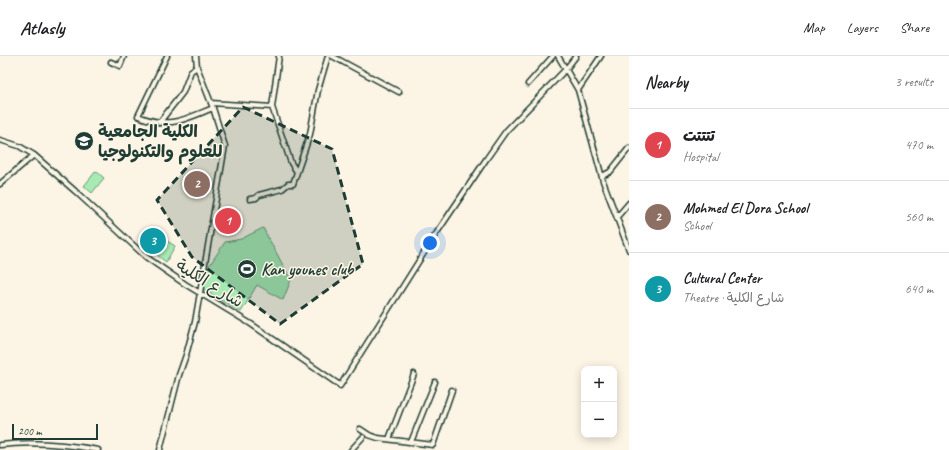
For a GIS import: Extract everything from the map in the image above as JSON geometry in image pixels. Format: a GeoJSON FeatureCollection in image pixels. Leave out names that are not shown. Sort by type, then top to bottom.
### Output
{"type":"FeatureCollection","features":[{"type":"Feature","properties":{"kind":"street"},"geometry":{"type":"LineString","coordinates":[[111,62],[120,66],[124,56]]}},
{"type":"Feature","properties":{"kind":"street"},"geometry":{"type":"LineString","coordinates":[[167,56],[138,116],[160,123],[178,122],[213,108]]}},
{"type":"Feature","properties":{"kind":"street"},"geometry":{"type":"LineString","coordinates":[[160,450],[179,374],[191,338],[225,146],[213,108],[197,67],[196,56]]}},
{"type":"Feature","properties":{"kind":"street"},"geometry":{"type":"LineString","coordinates":[[279,56],[272,107],[291,163],[297,172]]}},
{"type":"Feature","properties":{"kind":"street"},"geometry":{"type":"LineString","coordinates":[[250,199],[282,189],[288,184],[293,184],[310,134],[318,90],[328,56]]}},
{"type":"Feature","properties":{"kind":"street"},"geometry":{"type":"LineString","coordinates":[[332,56],[399,92]]}},
{"type":"Feature","properties":{"kind":"street"},"geometry":{"type":"LineString","coordinates":[[528,84],[553,56]]}},
{"type":"Feature","properties":{"kind":"street"},"geometry":{"type":"LineString","coordinates":[[558,56],[578,90],[602,176],[629,250]]}},
{"type":"Feature","properties":{"kind":"street"},"geometry":{"type":"LineString","coordinates":[[566,69],[576,56]]}},
{"type":"Feature","properties":{"kind":"street"},"geometry":{"type":"LineString","coordinates":[[578,90],[601,56]]}},
{"type":"Feature","properties":{"kind":"street"},"geometry":{"type":"LineString","coordinates":[[160,123],[183,92],[191,71],[197,67]]}},
{"type":"Feature","properties":{"kind":"street","name":"شارع الكلية"},"geometry":{"type":"LineString","coordinates":[[0,140],[19,146],[34,155],[146,257],[251,324],[339,385],[434,237],[506,131],[566,69]]}},
{"type":"Feature","properties":{"kind":"street"},"geometry":{"type":"LineString","coordinates":[[211,103],[272,107]]}},
{"type":"Feature","properties":{"kind":"street"},"geometry":{"type":"LineString","coordinates":[[602,176],[610,172],[629,148]]}},
{"type":"Feature","properties":{"kind":"street"},"geometry":{"type":"LineString","coordinates":[[0,184],[34,155]]}},
{"type":"Feature","properties":{"kind":"street"},"geometry":{"type":"LineString","coordinates":[[617,217],[629,204]]}},
{"type":"Feature","properties":{"kind":"street"},"geometry":{"type":"LineString","coordinates":[[389,439],[414,374]]}},
{"type":"Feature","properties":{"kind":"street"},"geometry":{"type":"LineString","coordinates":[[411,442],[435,382]]}},
{"type":"Feature","properties":{"kind":"street"},"geometry":{"type":"LineString","coordinates":[[360,429],[369,435],[433,445],[452,390]]}},
{"type":"Feature","properties":{"kind":"street"},"geometry":{"type":"LineString","coordinates":[[351,450],[363,437]]}},
{"type":"Feature","properties":{"kind":"street"},"geometry":{"type":"LineString","coordinates":[[0,445],[25,443],[59,444],[98,450]]}},
{"type":"Feature","properties":{"kind":"highlighted area"},"geometry":{"type":"Polygon","coordinates":[[[243,107],[332,149],[363,264],[280,324],[192,257],[157,200],[243,107]]]}},
{"type":"Feature","properties":{"kind":"green space"},"geometry":{"type":"Polygon","coordinates":[[[96,171],[104,178],[92,193],[84,186],[96,171]]]}},
{"type":"Feature","properties":{"kind":"green space"},"geometry":{"type":"Polygon","coordinates":[[[207,182],[212,185],[207,195],[202,192],[207,182]]]}},
{"type":"Feature","properties":{"kind":"green space","name":"Kan younes club"},"geometry":{"type":"Polygon","coordinates":[[[263,228],[291,280],[283,300],[257,285],[241,312],[202,289],[201,282],[208,270],[207,269],[225,242],[241,239],[263,228]]]}},
{"type":"Feature","properties":{"kind":"green space"},"geometry":{"type":"Polygon","coordinates":[[[163,241],[167,241],[175,246],[166,262],[153,252],[163,241]]]}},
{"type":"Feature","properties":{"kind":"place","name":"الكلية الجامعية للعلوم والتكنولوجيا"},"geometry":{"type":"Point","coordinates":[84,141]}},
{"type":"Feature","properties":{"kind":"place","name":"Mohmed El Dora School"},"geometry":{"type":"Point","coordinates":[197,184]}},
{"type":"Feature","properties":{"kind":"place","name":"تتتتت"},"geometry":{"type":"Point","coordinates":[228,221]}},
{"type":"Feature","properties":{"kind":"place","name":"Cultural Center"},"geometry":{"type":"Point","coordinates":[153,241]}},
{"type":"Feature","properties":{"kind":"place","name":"Kan younes club"},"geometry":{"type":"Point","coordinates":[247,269]}}]}
